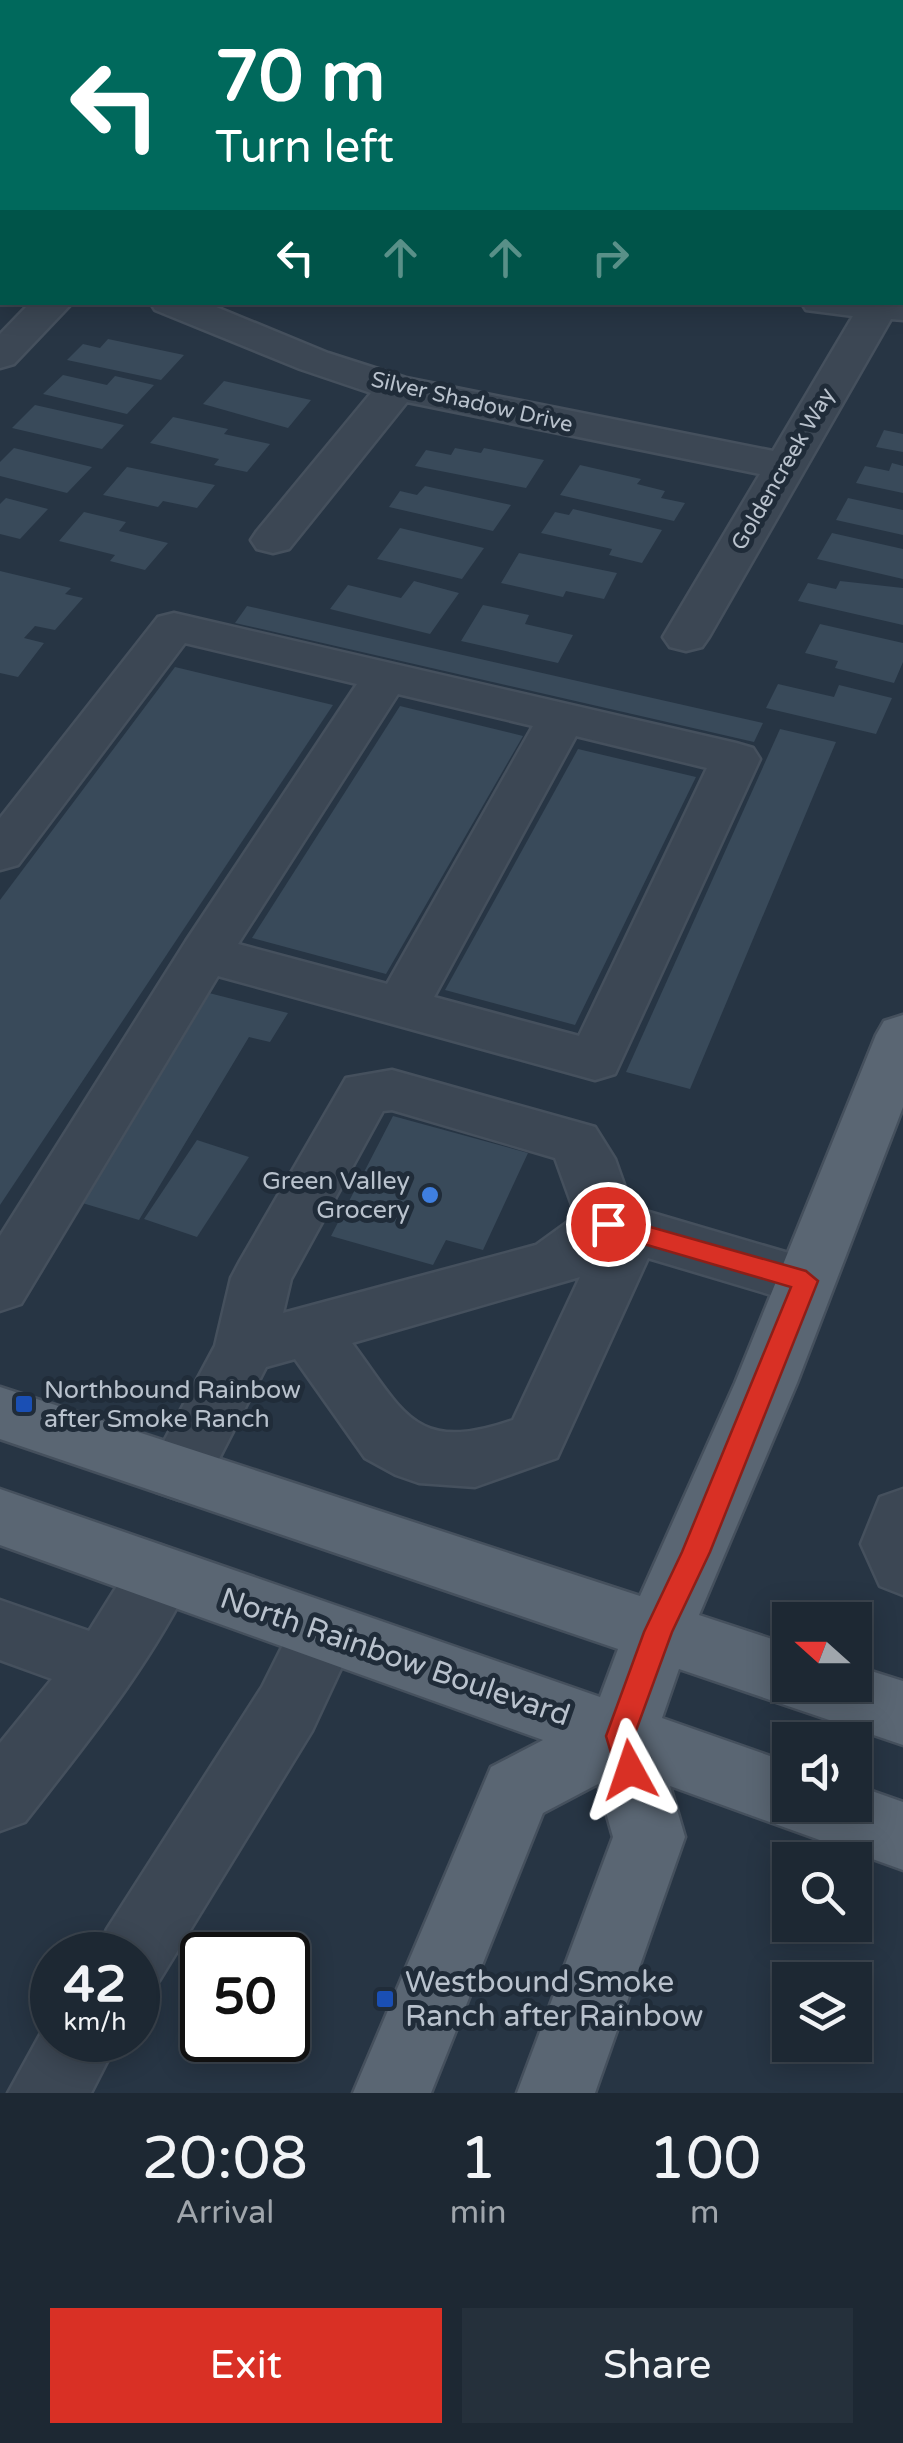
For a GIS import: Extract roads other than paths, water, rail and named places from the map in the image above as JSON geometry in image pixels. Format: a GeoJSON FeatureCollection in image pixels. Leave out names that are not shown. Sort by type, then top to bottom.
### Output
{"type":"FeatureCollection","features":[{"type":"Feature","properties":{"kind":"main road"},"geometry":{"type":"LineString","coordinates":[[556,2093],[650,1836],[620,1736],[658,1632],[696,1552],[903,1034]]}},
{"type":"Feature","properties":{"kind":"main road"},"geometry":{"type":"LineString","coordinates":[[0,1414],[772,1670]]}},
{"type":"Feature","properties":{"kind":"main road","name":"North Rainbow Boulevard"},"geometry":{"type":"LineString","coordinates":[[0,1517],[772,1790]]}},
{"type":"Feature","properties":{"kind":"main road"},"geometry":{"type":"LineString","coordinates":[[870,1702],[903,1713]]}},
{"type":"Feature","properties":{"kind":"main road"},"geometry":{"type":"LineString","coordinates":[[392,2093],[516,1790],[620,1736]]}},
{"type":"Feature","properties":{"kind":"main road"},"geometry":{"type":"LineString","coordinates":[[863,1822],[903,1836]]}},
{"type":"Feature","properties":{"kind":"street"},"geometry":{"type":"LineString","coordinates":[[0,356],[51,305]]}},
{"type":"Feature","properties":{"kind":"street","name":"Silver Shadow Drive"},"geometry":{"type":"LineString","coordinates":[[176,305],[314,361],[397,388],[785,466]]}},
{"type":"Feature","properties":{"kind":"street","name":"Goldencreek Way"},"geometry":{"type":"LineString","coordinates":[[686,637],[785,466],[888,306]]}},
{"type":"Feature","properties":{"kind":"street"},"geometry":{"type":"LineString","coordinates":[[273,540],[397,388]]}},
{"type":"Feature","properties":{"kind":"street"},"geometry":{"type":"LineString","coordinates":[[0,853],[174,627],[736,759],[595,1060],[205,954]]}},
{"type":"Feature","properties":{"kind":"street"},"geometry":{"type":"LineString","coordinates":[[0,1286],[205,954],[385,677]]}},
{"type":"Feature","properties":{"kind":"street"},"geometry":{"type":"LineString","coordinates":[[401,1008],[562,718]]}},
{"type":"Feature","properties":{"kind":"street"},"geometry":{"type":"LineString","coordinates":[[178,1473],[245,1348],[261,1278],[366,1092],[392,1090],[575,1142],[619,1227],[591,1314],[560,1393],[536,1439],[475,1460],[419,1456],[386,1439],[308,1331]]}},
{"type":"Feature","properties":{"kind":"street"},"geometry":{"type":"LineString","coordinates":[[245,1348],[555,1264],[619,1227],[806,1281]]}},
{"type":"Feature","properties":{"kind":"street"},"geometry":{"type":"LineString","coordinates":[[903,1517],[894,1544],[903,1566]]}},
{"type":"Feature","properties":{"kind":"street"},"geometry":{"type":"LineString","coordinates":[[0,1798],[104,1668],[161,1574]]}},
{"type":"Feature","properties":{"kind":"street"},"geometry":{"type":"LineString","coordinates":[[0,1630],[104,1668]]}},
{"type":"Feature","properties":{"kind":"street"},"geometry":{"type":"LineString","coordinates":[[147,1932],[287,1709],[324,1632]]}},
{"type":"Feature","properties":{"kind":"street"},"geometry":{"type":"LineString","coordinates":[[47,2093],[66,2062]]}},
{"type":"Feature","properties":{"kind":"place","name":"Green Valley Grocery"},"geometry":{"type":"Point","coordinates":[430,1195]}},
{"type":"Feature","properties":{"kind":"place","name":"Northbound Rainbow after Smoke Ranch"},"geometry":{"type":"Point","coordinates":[24,1404]}},
{"type":"Feature","properties":{"kind":"place","name":"Westbound Smoke Ranch after Rainbow"},"geometry":{"type":"Point","coordinates":[385,1999]}}]}
